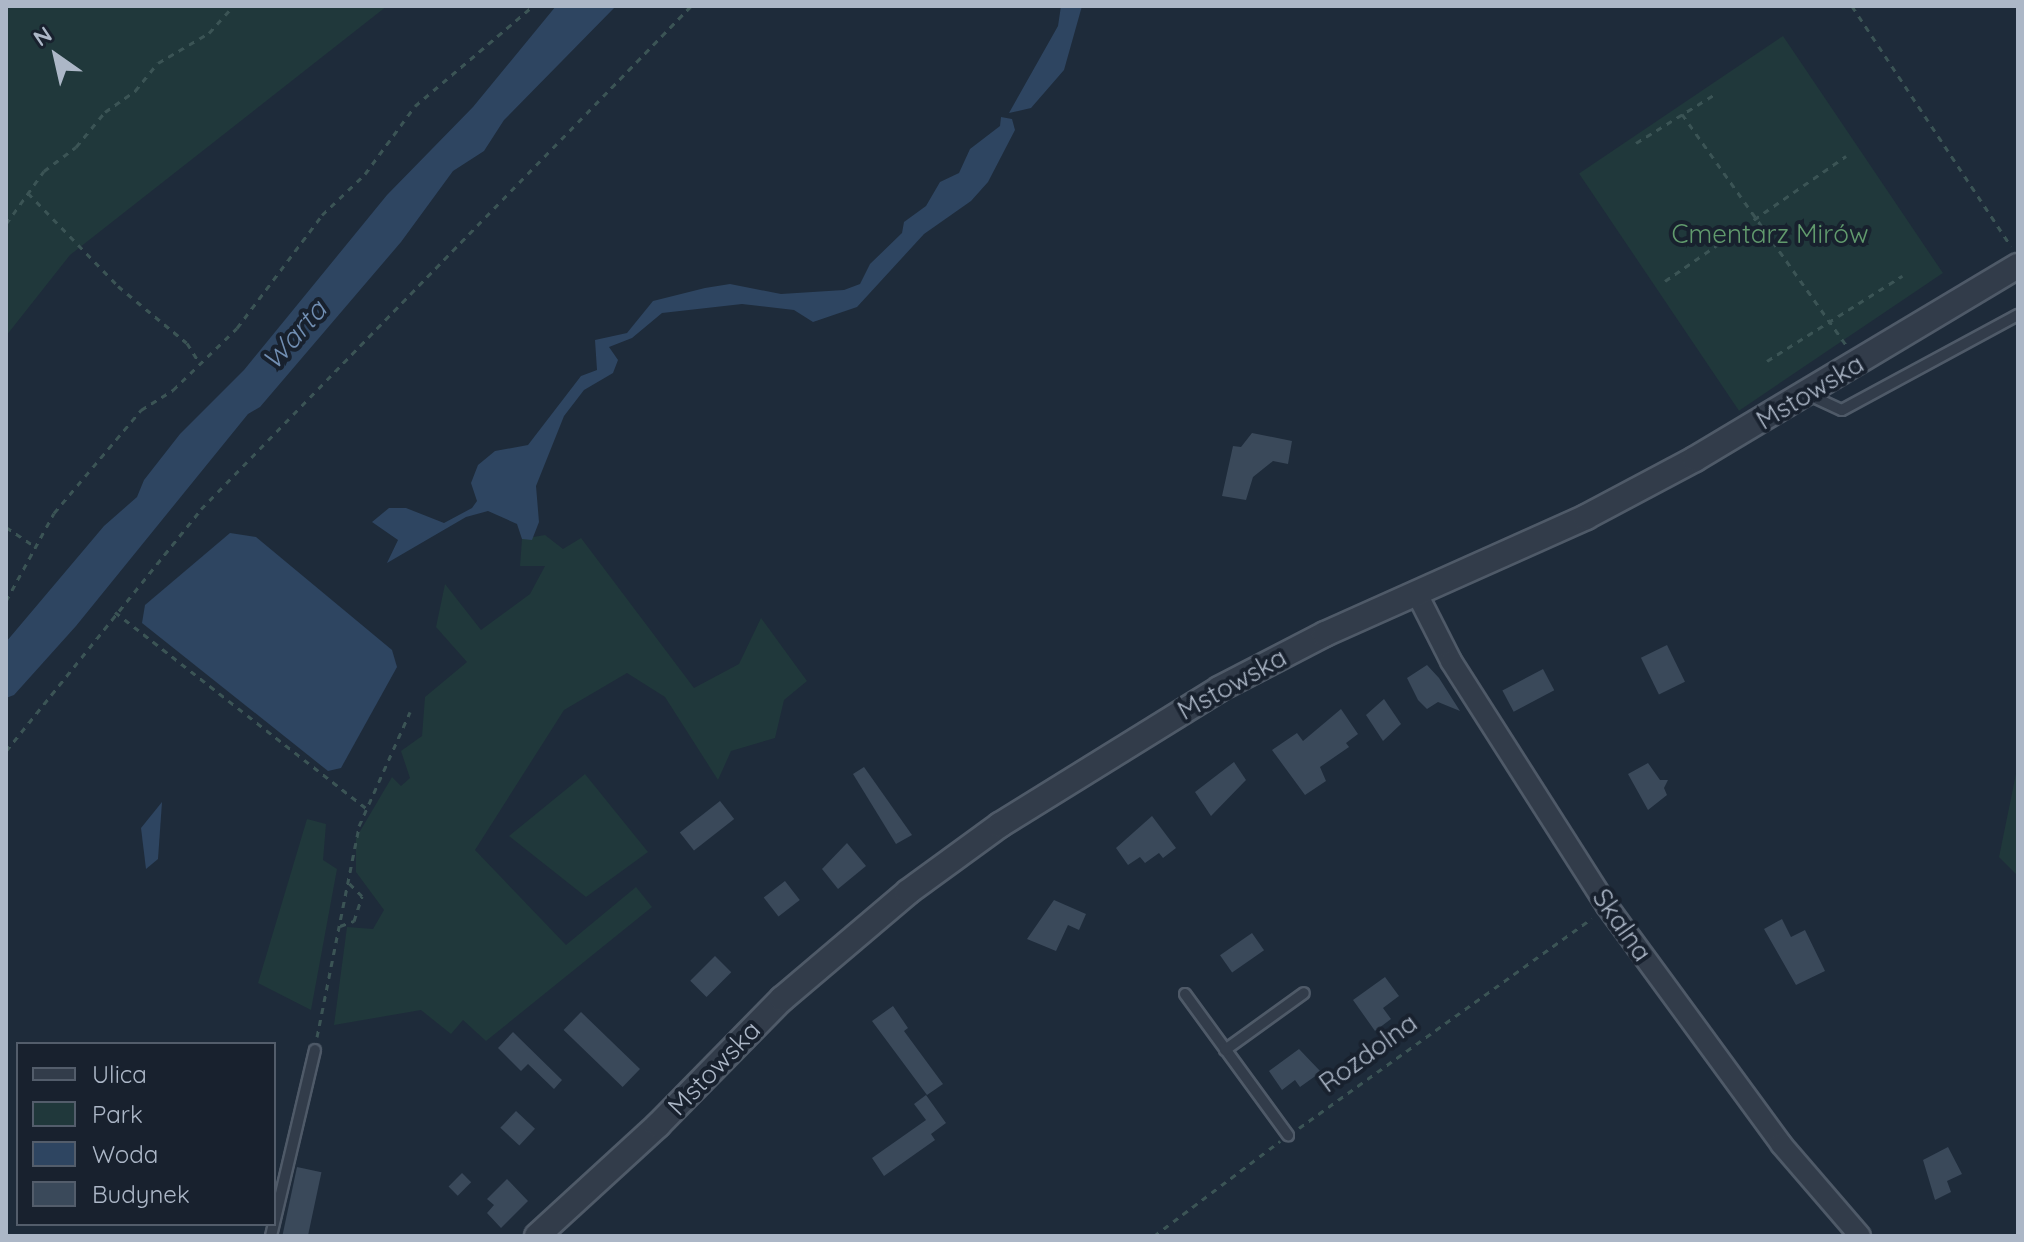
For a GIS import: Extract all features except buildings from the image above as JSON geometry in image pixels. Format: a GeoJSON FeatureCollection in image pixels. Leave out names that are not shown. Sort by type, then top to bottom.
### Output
{"type":"FeatureCollection","features":[{"type":"Feature","properties":{"kind":"street","name":"Mstowska"},"geometry":{"type":"LineString","coordinates":[[537,1236],[658,1125],[782,999],[908,892],[1000,825],[1219,689],[1416,592],[1586,517],[1807,394],[2018,266]]}},
{"type":"Feature","properties":{"kind":"street","name":"Skalna"},"geometry":{"type":"LineString","coordinates":[[1416,592],[1451,661],[1607,906],[1781,1144],[1860,1236]]}},
{"type":"Feature","properties":{"kind":"lane"},"geometry":{"type":"LineString","coordinates":[[1807,394],[1842,410],[2018,315]]}},
{"type":"Feature","properties":{"kind":"lane"},"geometry":{"type":"LineString","coordinates":[[1225,1050],[1304,993]]}},
{"type":"Feature","properties":{"kind":"lane"},"geometry":{"type":"LineString","coordinates":[[1185,994],[1288,1135]]}},
{"type":"Feature","properties":{"kind":"lane"},"geometry":{"type":"LineString","coordinates":[[276,1215],[315,1050]]}},
{"type":"Feature","properties":{"kind":"path"},"geometry":{"type":"LineString","coordinates":[[6,224],[28,193],[158,63],[209,33],[233,6]]}},
{"type":"Feature","properties":{"kind":"path"},"geometry":{"type":"LineString","coordinates":[[6,601],[54,513],[141,410],[173,390],[237,328],[322,215],[365,174],[415,106],[533,6]]}},
{"type":"Feature","properties":{"kind":"path"},"geometry":{"type":"LineString","coordinates":[[6,751],[201,509],[691,6]]}},
{"type":"Feature","properties":{"kind":"path"},"geometry":{"type":"LineString","coordinates":[[1852,6],[2018,256]]}},
{"type":"Feature","properties":{"kind":"path"},"geometry":{"type":"LineString","coordinates":[[1636,143],[1717,93]]}},
{"type":"Feature","properties":{"kind":"path"},"geometry":{"type":"LineString","coordinates":[[1682,114],[1859,363]]}},
{"type":"Feature","properties":{"kind":"path"},"geometry":{"type":"LineString","coordinates":[[1665,281],[1846,156]]}},
{"type":"Feature","properties":{"kind":"path"},"geometry":{"type":"LineString","coordinates":[[28,193],[118,286],[187,343],[199,362]]}},
{"type":"Feature","properties":{"kind":"path"},"geometry":{"type":"LineString","coordinates":[[1767,361],[1902,276]]}},
{"type":"Feature","properties":{"kind":"path"},"geometry":{"type":"LineString","coordinates":[[6,527],[34,546]]}},
{"type":"Feature","properties":{"kind":"path"},"geometry":{"type":"LineString","coordinates":[[115,612],[367,809]]}},
{"type":"Feature","properties":{"kind":"path"},"geometry":{"type":"LineString","coordinates":[[315,1050],[348,882],[367,809],[410,712]]}},
{"type":"Feature","properties":{"kind":"path"},"geometry":{"type":"LineString","coordinates":[[339,927],[354,921],[362,896],[348,882]]}},
{"type":"Feature","properties":{"kind":"path","name":"Rozdolna"},"geometry":{"type":"LineString","coordinates":[[1154,1236],[1288,1135],[1607,906]]}},
{"type":"Feature","properties":{"kind":"green space"},"geometry":{"type":"Polygon","coordinates":[[[6,6],[387,6],[70,255],[6,336],[6,6]]]}},
{"type":"Feature","properties":{"kind":"green space","name":"Cmentarz Mirów"},"geometry":{"type":"Polygon","coordinates":[[[1783,36],[1943,273],[1739,411],[1579,174],[1783,36]]]}},
{"type":"Feature","properties":{"kind":"green space"},"geometry":{"type":"Polygon","coordinates":[[[545,535],[563,549],[581,538],[694,688],[739,664],[761,618],[807,681],[784,700],[775,738],[731,751],[718,780],[665,697],[627,673],[564,710],[475,850],[566,945],[636,887],[652,907],[486,1041],[463,1020],[451,1034],[421,1010],[334,1025],[347,927],[373,929],[384,910],[356,872],[356,838],[392,777],[401,786],[410,778],[401,751],[422,736],[425,697],[467,662],[436,627],[445,584],[481,630],[530,594],[545,566],[520,566],[522,539],[545,535]]]}},
{"type":"Feature","properties":{"kind":"green space"},"geometry":{"type":"Polygon","coordinates":[[[2018,764],[2018,876],[1999,857],[2018,764]]]}},
{"type":"Feature","properties":{"kind":"green space"},"geometry":{"type":"Polygon","coordinates":[[[585,774],[648,852],[586,897],[509,836],[585,774]]]}},
{"type":"Feature","properties":{"kind":"green space"},"geometry":{"type":"Polygon","coordinates":[[[307,819],[326,824],[323,860],[337,869],[311,1010],[258,983],[307,819]]]}},
{"type":"Feature","properties":{"kind":"water","name":"Warta"},"geometry":{"type":"Polygon","coordinates":[[[556,6],[616,6],[504,120],[484,151],[453,171],[401,242],[260,407],[248,414],[76,626],[14,695],[6,698],[6,642],[104,526],[137,497],[144,480],[180,434],[244,370],[387,195],[473,107],[556,6]]]}},
{"type":"Feature","properties":{"kind":"water"},"geometry":{"type":"Polygon","coordinates":[[[1061,6],[1082,6],[1064,70],[1031,108],[1009,113],[1058,26],[1061,6]]]}},
{"type":"Feature","properties":{"kind":"water"},"geometry":{"type":"Polygon","coordinates":[[[1001,117],[1012,119],[1015,130],[988,182],[971,201],[924,234],[857,307],[813,322],[794,310],[742,304],[662,313],[632,338],[609,347],[618,360],[613,373],[584,390],[564,416],[536,486],[539,522],[532,540],[522,539],[517,524],[488,511],[466,517],[387,563],[398,540],[372,522],[389,508],[406,508],[444,523],[472,508],[477,501],[471,483],[478,465],[495,451],[528,445],[581,376],[597,370],[595,340],[627,333],[653,301],[705,288],[730,284],[781,294],[844,290],[860,284],[870,264],[902,233],[904,222],[926,206],[940,182],[959,173],[970,149],[1000,126],[1001,117]]]}},
{"type":"Feature","properties":{"kind":"water"},"geometry":{"type":"Polygon","coordinates":[[[230,533],[256,537],[392,650],[397,667],[341,768],[328,771],[142,623],[145,605],[230,533]]]}},
{"type":"Feature","properties":{"kind":"water"},"geometry":{"type":"Polygon","coordinates":[[[162,802],[158,859],[146,869],[141,828],[162,802]]]}}]}
